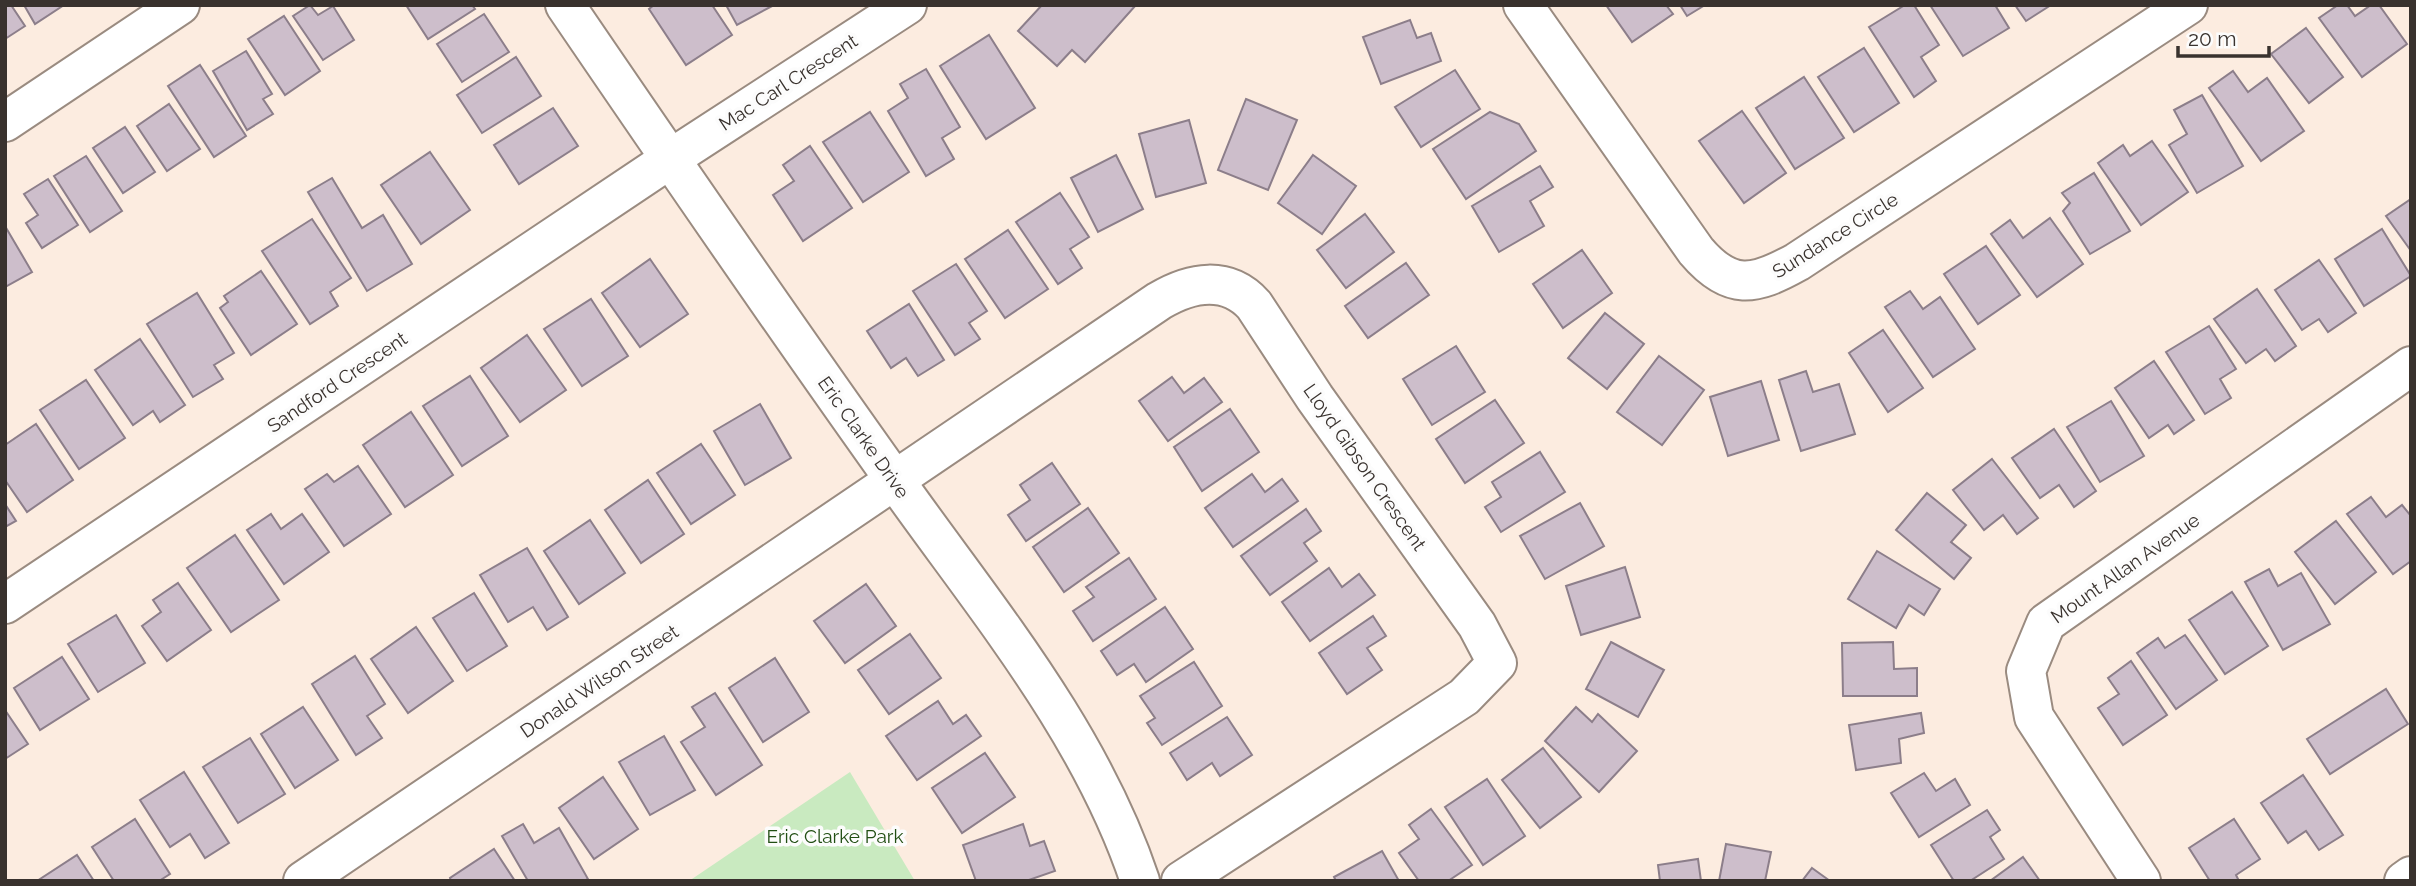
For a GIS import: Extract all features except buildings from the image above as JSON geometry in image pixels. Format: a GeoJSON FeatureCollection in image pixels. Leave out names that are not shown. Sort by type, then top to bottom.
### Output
{"type":"FeatureCollection","features":[{"type":"Feature","properties":{"kind":"street"},"geometry":{"type":"LineString","coordinates":[[5,122],[180,5]]}},
{"type":"Feature","properties":{"kind":"street","name":"Eric Clarke Drive"},"geometry":{"type":"LineString","coordinates":[[565,5],[895,481],[1040,682],[1115,813],[1140,881]]}},
{"type":"Feature","properties":{"kind":"street","name":"Mac Carl Crescent"},"geometry":{"type":"LineString","coordinates":[[670,159],[906,5]]}},
{"type":"Feature","properties":{"kind":"street","name":"Sundance Circle"},"geometry":{"type":"LineString","coordinates":[[1523,5],[1696,251],[1708,265],[1724,275],[1744,282],[1759,281],[1797,262],[2189,5]]}},
{"type":"Feature","properties":{"kind":"street","name":"Sandford Crescent"},"geometry":{"type":"LineString","coordinates":[[5,604],[670,159]]}},
{"type":"Feature","properties":{"kind":"street","name":"Lloyd Gibson Crescent"},"geometry":{"type":"LineString","coordinates":[[895,481],[1176,291],[1194,285],[1214,284],[1231,288],[1246,296],[1254,305],[1315,398],[1477,625],[1497,663],[1464,698],[1181,881]]}},
{"type":"Feature","properties":{"kind":"street","name":"Mount Allan Avenue"},"geometry":{"type":"LineString","coordinates":[[2141,881],[2034,717],[2026,671],[2046,623],[2411,366]]}},
{"type":"Feature","properties":{"kind":"street","name":"Donald Wilson Street"},"geometry":{"type":"LineString","coordinates":[[303,881],[895,481]]}},
{"type":"Feature","properties":{"kind":"street"},"geometry":{"type":"LineString","coordinates":[[2404,881],[2411,876]]}},
{"type":"Feature","properties":{"kind":"green space","name":"Eric Clarke Park"},"geometry":{"type":"Polygon","coordinates":[[[850,772],[915,881],[689,881],[850,772]]]}}]}
